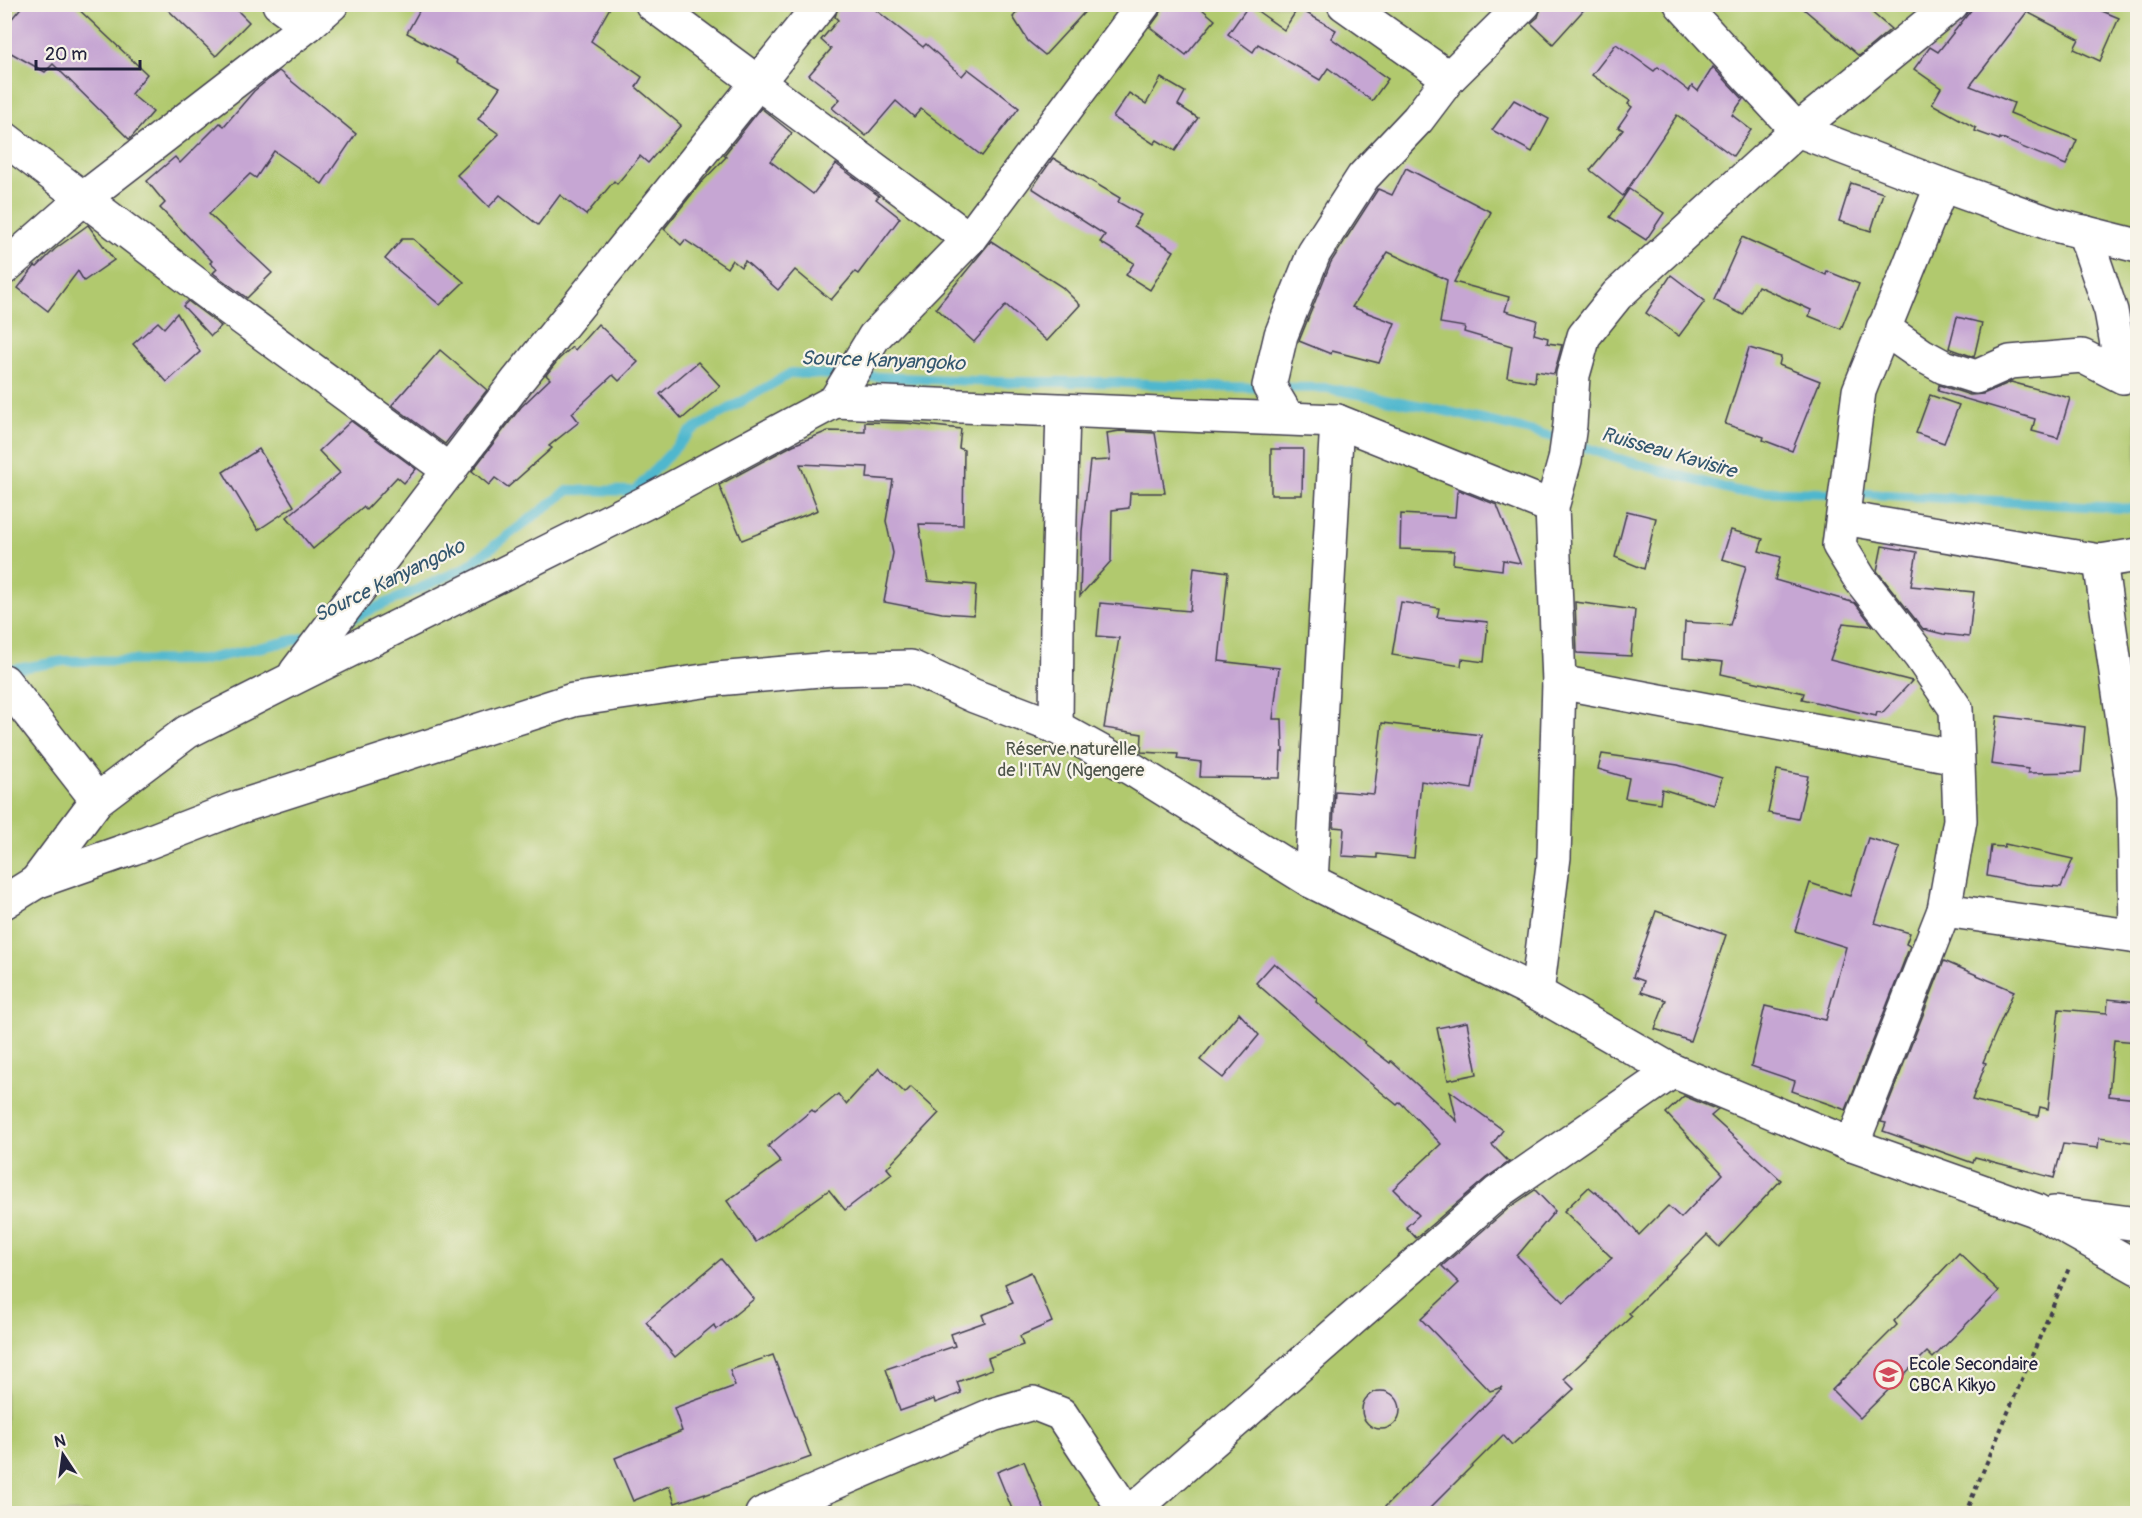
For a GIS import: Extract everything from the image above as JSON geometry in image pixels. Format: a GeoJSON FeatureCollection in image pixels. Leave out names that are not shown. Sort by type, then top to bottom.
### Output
{"type":"FeatureCollection","features":[{"type":"Feature","properties":{"kind":"street"},"geometry":{"type":"LineString","coordinates":[[279,4],[320,15]]}},
{"type":"Feature","properties":{"kind":"street"},"geometry":{"type":"LineString","coordinates":[[652,4],[969,239]]}},
{"type":"Feature","properties":{"kind":"street"},"geometry":{"type":"LineString","coordinates":[[292,679],[518,380],[821,4]]}},
{"type":"Feature","properties":{"kind":"street"},"geometry":{"type":"LineString","coordinates":[[36,882],[98,800],[187,732],[649,501],[835,401],[874,337],[969,239],[1144,4]]}},
{"type":"Feature","properties":{"kind":"street"},"geometry":{"type":"LineString","coordinates":[[1344,4],[1449,78]]}},
{"type":"Feature","properties":{"kind":"street"},"geometry":{"type":"LineString","coordinates":[[1288,418],[1269,386],[1281,335],[1314,253],[1364,177],[1418,119],[1449,78],[1524,4]]}},
{"type":"Feature","properties":{"kind":"street"},"geometry":{"type":"LineString","coordinates":[[1681,4],[1797,130],[2051,224],[2138,246]]}},
{"type":"Feature","properties":{"kind":"street"},"geometry":{"type":"LineString","coordinates":[[1537,993],[1554,857],[1559,682],[1552,507],[1565,460],[1573,375],[1584,336],[1617,295],[1797,130],[1952,4]]}},
{"type":"Feature","properties":{"kind":"street"},"geometry":{"type":"LineString","coordinates":[[4,268],[84,198],[320,15]]}},
{"type":"Feature","properties":{"kind":"street"},"geometry":{"type":"LineString","coordinates":[[4,138],[450,471]]}},
{"type":"Feature","properties":{"kind":"street"},"geometry":{"type":"LineString","coordinates":[[1852,1145],[1944,910],[1960,820],[1956,710],[1920,656],[1860,579],[1839,544],[1859,391],[1942,185]]}},
{"type":"Feature","properties":{"kind":"street"},"geometry":{"type":"LineString","coordinates":[[1883,328],[1922,356],[1944,367],[1976,377],[2010,362],[2082,357],[2123,377],[2112,311],[2085,232]]}},
{"type":"Feature","properties":{"kind":"street"},"geometry":{"type":"LineString","coordinates":[[835,401],[1337,421],[1552,507]]}},
{"type":"Feature","properties":{"kind":"street"},"geometry":{"type":"LineString","coordinates":[[1056,727],[1063,411]]}},
{"type":"Feature","properties":{"kind":"street"},"geometry":{"type":"LineString","coordinates":[[1311,881],[1337,421]]}},
{"type":"Feature","properties":{"kind":"street"},"geometry":{"type":"LineString","coordinates":[[1843,518],[2100,561],[2138,555]]}},
{"type":"Feature","properties":{"kind":"street"},"geometry":{"type":"LineString","coordinates":[[1944,910],[2137,937],[2136,796],[2100,561]]}},
{"type":"Feature","properties":{"kind":"street"},"geometry":{"type":"LineString","coordinates":[[4,902],[36,882],[239,807],[573,700],[717,679],[831,669],[911,667],[974,696],[1056,727],[1132,769],[1311,881],[1537,993],[1673,1071],[1852,1145],[2035,1210],[2138,1268]]}},
{"type":"Feature","properties":{"kind":"street"},"geometry":{"type":"LineString","coordinates":[[4,681],[98,800]]}},
{"type":"Feature","properties":{"kind":"street"},"geometry":{"type":"LineString","coordinates":[[1559,682],[1957,757]]}},
{"type":"Feature","properties":{"kind":"street"},"geometry":{"type":"LineString","coordinates":[[762,1514],[993,1415],[1033,1403],[1061,1414],[1128,1514],[1498,1192],[1673,1071]]}},
{"type":"Feature","properties":{"kind":"street"},"geometry":{"type":"LineString","coordinates":[[2035,1210],[2138,1224]]}},
{"type":"Feature","properties":{"kind":"path"},"geometry":{"type":"LineString","coordinates":[[1965,1514],[2083,1237]]}},
{"type":"Feature","properties":{"kind":"green space","name":"Réserve naturelle de l'ITAV (Ngengere"},"geometry":{"type":"Polygon","coordinates":[[[5,5],[2137,5],[2137,1513],[5,1513],[5,5]]]}},
{"type":"Feature","properties":{"kind":"building"},"geometry":{"type":"Polygon","coordinates":[[[24,4],[73,4],[147,74],[131,94],[153,112],[131,138],[129,139],[53,64],[45,72],[4,49],[4,28],[24,4]]]}},
{"type":"Feature","properties":{"kind":"building"},"geometry":{"type":"Polygon","coordinates":[[[162,4],[231,4],[249,22],[216,56],[162,4]]]}},
{"type":"Feature","properties":{"kind":"building"},"geometry":{"type":"Polygon","coordinates":[[[423,4],[612,4],[591,41],[642,77],[636,87],[681,125],[648,163],[640,156],[617,184],[614,181],[586,215],[560,195],[538,225],[500,195],[489,207],[457,175],[499,134],[478,119],[500,87],[407,33],[423,4]]]}},
{"type":"Feature","properties":{"kind":"building"},"geometry":{"type":"Polygon","coordinates":[[[839,4],[868,4],[923,47],[926,44],[962,76],[968,69],[1019,108],[982,156],[921,109],[914,117],[896,101],[866,136],[832,108],[840,99],[809,75],[831,49],[821,40],[838,20],[835,17],[839,4]]]}},
{"type":"Feature","properties":{"kind":"building"},"geometry":{"type":"Polygon","coordinates":[[[1024,4],[1092,4],[1045,55],[1028,41],[1013,17],[1024,4]]]}},
{"type":"Feature","properties":{"kind":"building"},"geometry":{"type":"Polygon","coordinates":[[[1162,4],[1196,4],[1215,20],[1186,55],[1150,27],[1159,15],[1162,4]]]}},
{"type":"Feature","properties":{"kind":"building"},"geometry":{"type":"Polygon","coordinates":[[[1542,4],[1589,4],[1553,44],[1531,23],[1538,17],[1542,4]]]}},
{"type":"Feature","properties":{"kind":"building"},"geometry":{"type":"Polygon","coordinates":[[[1798,4],[1862,4],[1891,29],[1859,56],[1798,4]]]}},
{"type":"Feature","properties":{"kind":"building"},"geometry":{"type":"Polygon","coordinates":[[[1976,4],[2085,4],[2119,18],[2100,61],[2074,49],[2079,39],[2027,12],[1970,86],[2014,103],[2010,113],[2077,140],[2066,165],[2000,138],[2000,140],[1975,131],[1976,128],[1932,104],[1941,88],[1914,69],[1930,47],[1938,52],[1976,4]]]}},
{"type":"Feature","properties":{"kind":"building"},"geometry":{"type":"Polygon","coordinates":[[[1249,5],[1284,30],[1298,8],[1336,30],[1331,38],[1388,79],[1372,101],[1328,68],[1320,80],[1258,44],[1253,52],[1228,34],[1249,5]]]}},
{"type":"Feature","properties":{"kind":"building"},"geometry":{"type":"Polygon","coordinates":[[[1616,44],[1654,71],[1658,67],[1689,91],[1692,86],[1698,91],[1713,67],[1743,99],[1732,115],[1751,130],[1733,156],[1677,115],[1623,196],[1590,170],[1623,130],[1618,127],[1632,107],[1628,104],[1630,101],[1592,75],[1616,44]]]}},
{"type":"Feature","properties":{"kind":"building"},"geometry":{"type":"Polygon","coordinates":[[[279,71],[356,134],[322,184],[274,151],[256,178],[250,174],[209,214],[272,273],[247,298],[213,273],[217,269],[210,263],[212,261],[160,208],[165,203],[147,181],[175,157],[180,163],[220,123],[224,126],[254,91],[279,71]]]}},
{"type":"Feature","properties":{"kind":"building"},"geometry":{"type":"Polygon","coordinates":[[[1161,78],[1185,92],[1178,105],[1198,118],[1175,151],[1157,140],[1154,144],[1113,117],[1129,93],[1146,104],[1161,78]]]}},
{"type":"Feature","properties":{"kind":"building"},"geometry":{"type":"Polygon","coordinates":[[[1514,100],[1549,119],[1532,152],[1492,130],[1514,100]]]}},
{"type":"Feature","properties":{"kind":"building"},"geometry":{"type":"Polygon","coordinates":[[[761,108],[792,133],[770,161],[813,194],[836,164],[879,196],[876,199],[900,218],[858,274],[855,272],[831,300],[795,270],[778,290],[745,261],[741,267],[732,260],[727,268],[685,240],[681,245],[664,229],[699,185],[726,157],[724,155],[761,108]]]}},
{"type":"Feature","properties":{"kind":"building"},"geometry":{"type":"Polygon","coordinates":[[[1053,158],[1120,198],[1118,202],[1141,215],[1134,226],[1174,251],[1150,290],[1126,275],[1134,263],[1100,242],[1105,235],[1032,188],[1053,158]]]}},
{"type":"Feature","properties":{"kind":"building"},"geometry":{"type":"Polygon","coordinates":[[[1406,168],[1491,212],[1454,282],[1509,297],[1505,311],[1537,320],[1534,334],[1548,338],[1547,343],[1562,345],[1554,374],[1536,371],[1535,382],[1507,377],[1512,346],[1464,332],[1465,327],[1440,323],[1447,280],[1388,252],[1352,307],[1395,323],[1379,363],[1332,351],[1331,354],[1299,341],[1331,262],[1378,189],[1392,195],[1406,168]]]}},
{"type":"Feature","properties":{"kind":"building"},"geometry":{"type":"Polygon","coordinates":[[[1851,183],[1883,193],[1871,231],[1839,221],[1851,183]]]}},
{"type":"Feature","properties":{"kind":"building"},"geometry":{"type":"Polygon","coordinates":[[[1629,189],[1664,213],[1646,240],[1610,217],[1629,189]]]}},
{"type":"Feature","properties":{"kind":"building"},"geometry":{"type":"Polygon","coordinates":[[[88,225],[114,260],[84,281],[78,271],[48,311],[18,288],[35,266],[37,267],[55,249],[88,225]]]}},
{"type":"Feature","properties":{"kind":"building"},"geometry":{"type":"Polygon","coordinates":[[[1742,237],[1826,275],[1827,271],[1859,284],[1841,329],[1809,316],[1811,310],[1758,286],[1743,315],[1714,300],[1742,237]]]}},
{"type":"Feature","properties":{"kind":"building"},"geometry":{"type":"Polygon","coordinates":[[[402,239],[413,239],[464,282],[440,305],[385,259],[402,239]]]}},
{"type":"Feature","properties":{"kind":"building"},"geometry":{"type":"Polygon","coordinates":[[[991,241],[1062,287],[1080,305],[1047,341],[1006,305],[974,342],[936,308],[991,241]]]}},
{"type":"Feature","properties":{"kind":"building"},"geometry":{"type":"Polygon","coordinates":[[[1671,275],[1705,301],[1679,336],[1646,313],[1671,275]]]}},
{"type":"Feature","properties":{"kind":"building"},"geometry":{"type":"Polygon","coordinates":[[[188,301],[221,326],[211,336],[183,306],[188,301]]]}},
{"type":"Feature","properties":{"kind":"building"},"geometry":{"type":"Polygon","coordinates":[[[177,313],[200,352],[167,382],[133,344],[158,322],[164,328],[177,313]]]}},
{"type":"Feature","properties":{"kind":"building"},"geometry":{"type":"Polygon","coordinates":[[[1957,317],[1982,323],[1974,357],[1949,348],[1957,317]]]}},
{"type":"Feature","properties":{"kind":"building"},"geometry":{"type":"Polygon","coordinates":[[[598,324],[638,362],[619,381],[613,375],[572,413],[579,422],[549,446],[552,448],[508,487],[495,478],[489,485],[472,471],[521,407],[550,379],[546,375],[559,359],[572,347],[575,350],[598,324]]]}},
{"type":"Feature","properties":{"kind":"building"},"geometry":{"type":"Polygon","coordinates":[[[1749,348],[1781,357],[1779,365],[1820,381],[1792,451],[1763,440],[1764,437],[1725,424],[1749,348]]]}},
{"type":"Feature","properties":{"kind":"building"},"geometry":{"type":"Polygon","coordinates":[[[440,350],[487,390],[445,444],[392,405],[440,350]]]}},
{"type":"Feature","properties":{"kind":"building"},"geometry":{"type":"Polygon","coordinates":[[[698,362],[720,386],[682,419],[660,394],[698,362]]]}},
{"type":"Feature","properties":{"kind":"building"},"geometry":{"type":"Polygon","coordinates":[[[2011,382],[2070,398],[2058,438],[2032,431],[2035,419],[1938,391],[1939,385],[1970,395],[1983,394],[2011,382]]]}},
{"type":"Feature","properties":{"kind":"building"},"geometry":{"type":"Polygon","coordinates":[[[1930,395],[1959,405],[1944,443],[1916,433],[1930,395]]]}},
{"type":"Feature","properties":{"kind":"building"},"geometry":{"type":"Polygon","coordinates":[[[351,421],[416,469],[404,483],[397,477],[366,510],[363,507],[313,549],[287,517],[340,473],[319,451],[351,421]]]}},
{"type":"Feature","properties":{"kind":"building"},"geometry":{"type":"Polygon","coordinates":[[[865,422],[906,423],[961,429],[959,448],[964,450],[963,525],[919,524],[928,581],[976,585],[974,615],[942,613],[884,602],[893,553],[886,521],[893,480],[867,478],[868,467],[800,464],[818,510],[742,540],[719,485],[793,445],[828,431],[865,432],[865,422]]]}},
{"type":"Feature","properties":{"kind":"building"},"geometry":{"type":"Polygon","coordinates":[[[1120,431],[1155,433],[1165,493],[1130,493],[1129,508],[1112,510],[1111,561],[1080,596],[1082,531],[1090,461],[1110,460],[1107,433],[1120,431]]]}},
{"type":"Feature","properties":{"kind":"building"},"geometry":{"type":"Polygon","coordinates":[[[259,449],[294,506],[258,530],[223,472],[259,449]]]}},
{"type":"Feature","properties":{"kind":"building"},"geometry":{"type":"Polygon","coordinates":[[[1271,449],[1303,449],[1302,495],[1271,495],[1271,449]]]}},
{"type":"Feature","properties":{"kind":"building"},"geometry":{"type":"Polygon","coordinates":[[[1459,490],[1497,505],[1520,563],[1503,560],[1502,570],[1453,564],[1454,551],[1400,549],[1401,514],[1455,517],[1459,490]]]}},
{"type":"Feature","properties":{"kind":"building"},"geometry":{"type":"Polygon","coordinates":[[[1627,511],[1656,518],[1644,569],[1615,557],[1627,511]]]}},
{"type":"Feature","properties":{"kind":"building"},"geometry":{"type":"Polygon","coordinates":[[[1731,530],[1763,539],[1759,551],[1781,557],[1775,580],[1855,603],[1873,626],[1843,623],[1830,660],[1912,681],[1882,713],[1877,712],[1876,716],[1802,699],[1804,693],[1721,674],[1723,662],[1683,658],[1685,622],[1730,625],[1746,566],[1722,559],[1731,530]]]}},
{"type":"Feature","properties":{"kind":"building"},"geometry":{"type":"Polygon","coordinates":[[[1882,546],[1917,552],[1911,586],[1974,592],[1969,637],[1923,629],[1877,571],[1882,546]]]}},
{"type":"Feature","properties":{"kind":"building"},"geometry":{"type":"Polygon","coordinates":[[[1194,567],[1228,572],[1219,661],[1279,668],[1273,719],[1282,719],[1283,752],[1281,752],[1280,778],[1200,777],[1201,762],[1177,759],[1178,754],[1141,752],[1142,734],[1104,728],[1119,638],[1097,636],[1100,603],[1190,611],[1194,567]]]}},
{"type":"Feature","properties":{"kind":"building"},"geometry":{"type":"Polygon","coordinates":[[[1401,602],[1439,608],[1437,617],[1488,622],[1484,662],[1462,659],[1461,666],[1392,655],[1401,602]]]}},
{"type":"Feature","properties":{"kind":"building"},"geometry":{"type":"Polygon","coordinates":[[[1575,602],[1635,610],[1631,656],[1577,653],[1575,602]]]}},
{"type":"Feature","properties":{"kind":"building"},"geometry":{"type":"Polygon","coordinates":[[[1997,716],[2085,727],[2081,772],[2028,773],[2028,769],[1991,764],[1997,716]]]}},
{"type":"Feature","properties":{"kind":"building"},"geometry":{"type":"Polygon","coordinates":[[[1382,723],[1481,735],[1472,789],[1421,781],[1414,858],[1377,854],[1377,858],[1342,856],[1344,828],[1333,827],[1335,791],[1374,794],[1382,723]]]}},
{"type":"Feature","properties":{"kind":"building"},"geometry":{"type":"Polygon","coordinates":[[[1602,754],[1678,765],[1722,778],[1714,805],[1662,789],[1660,803],[1625,798],[1629,778],[1598,769],[1602,754]]]}},
{"type":"Feature","properties":{"kind":"building"},"geometry":{"type":"Polygon","coordinates":[[[1777,770],[1808,776],[1798,819],[1768,813],[1777,770]]]}},
{"type":"Feature","properties":{"kind":"building"},"geometry":{"type":"Polygon","coordinates":[[[1868,838],[1900,847],[1875,923],[1910,933],[1906,944],[1910,946],[1846,1110],[1792,1091],[1795,1081],[1751,1066],[1765,1006],[1826,1020],[1846,947],[1795,931],[1810,883],[1850,896],[1868,838]]]}},
{"type":"Feature","properties":{"kind":"building"},"geometry":{"type":"Polygon","coordinates":[[[2005,844],[2073,859],[2061,887],[2027,884],[1987,876],[1991,846],[2004,847],[2005,844]]]}},
{"type":"Feature","properties":{"kind":"building"},"geometry":{"type":"Polygon","coordinates":[[[1656,911],[1726,935],[1690,1041],[1655,1029],[1666,1000],[1641,992],[1644,981],[1633,977],[1656,911]]]}},
{"type":"Feature","properties":{"kind":"building"},"geometry":{"type":"Polygon","coordinates":[[[1944,961],[2014,991],[1983,1062],[1986,1063],[1972,1100],[2038,1116],[2040,1107],[2048,1109],[2059,1009],[2107,1013],[2108,999],[2138,1002],[2138,1042],[2114,1040],[2109,1096],[2138,1099],[2138,1143],[2099,1138],[2098,1148],[2063,1144],[2054,1178],[1975,1157],[1973,1163],[1883,1131],[1886,1123],[1881,1122],[1944,961]]]}},
{"type":"Feature","properties":{"kind":"building"},"geometry":{"type":"Polygon","coordinates":[[[1274,963],[1364,1043],[1390,1063],[1391,1061],[1457,1121],[1450,1091],[1503,1130],[1492,1145],[1509,1162],[1486,1178],[1416,1238],[1406,1227],[1419,1215],[1393,1189],[1441,1144],[1400,1102],[1397,1105],[1364,1078],[1256,983],[1274,963]]]}},
{"type":"Feature","properties":{"kind":"building"},"geometry":{"type":"Polygon","coordinates":[[[1239,1013],[1259,1035],[1223,1078],[1200,1060],[1239,1013]]]}},
{"type":"Feature","properties":{"kind":"building"},"geometry":{"type":"Polygon","coordinates":[[[1467,1022],[1477,1074],[1448,1080],[1437,1028],[1467,1022]]]}},
{"type":"Feature","properties":{"kind":"building"},"geometry":{"type":"Polygon","coordinates":[[[879,1068],[905,1093],[911,1087],[939,1113],[887,1168],[892,1174],[845,1210],[829,1190],[756,1242],[727,1201],[781,1162],[768,1146],[812,1110],[815,1113],[838,1094],[846,1104],[879,1068]]]}},
{"type":"Feature","properties":{"kind":"building"},"geometry":{"type":"Polygon","coordinates":[[[1684,1096],[1718,1110],[1711,1116],[1781,1180],[1719,1247],[1707,1235],[1629,1313],[1632,1316],[1564,1379],[1574,1389],[1512,1445],[1503,1435],[1424,1514],[1378,1514],[1503,1387],[1490,1391],[1421,1319],[1459,1283],[1442,1266],[1510,1207],[1535,1190],[1555,1211],[1517,1256],[1564,1302],[1612,1258],[1564,1211],[1589,1187],[1619,1212],[1639,1235],[1668,1206],[1681,1218],[1723,1174],[1666,1113],[1684,1096]]]}},
{"type":"Feature","properties":{"kind":"building"},"geometry":{"type":"Polygon","coordinates":[[[1959,1253],[1999,1291],[1933,1358],[1927,1352],[1860,1418],[1832,1390],[1897,1325],[1894,1321],[1959,1253]]]}},
{"type":"Feature","properties":{"kind":"building"},"geometry":{"type":"Polygon","coordinates":[[[721,1259],[754,1299],[716,1330],[714,1325],[675,1357],[646,1322],[721,1259]]]}},
{"type":"Feature","properties":{"kind":"building"},"geometry":{"type":"Polygon","coordinates":[[[1031,1272],[1052,1322],[1020,1336],[1023,1345],[988,1358],[992,1369],[957,1382],[961,1393],[935,1403],[934,1399],[900,1411],[886,1369],[955,1346],[951,1334],[985,1322],[982,1315],[1013,1303],[1005,1284],[1031,1272]]]}},
{"type":"Feature","properties":{"kind":"building"},"geometry":{"type":"Polygon","coordinates":[[[773,1355],[811,1457],[705,1495],[705,1493],[675,1503],[669,1486],[633,1501],[615,1458],[682,1431],[674,1408],[735,1386],[730,1370],[773,1355]]]}},
{"type":"Feature","properties":{"kind":"building"},"geometry":{"type":"Polygon","coordinates":[[[1381,1391],[1388,1392],[1394,1397],[1399,1403],[1399,1417],[1394,1423],[1388,1428],[1381,1429],[1374,1428],[1368,1423],[1363,1417],[1362,1410],[1363,1403],[1368,1397],[1374,1392],[1381,1391]]]}},
{"type":"Feature","properties":{"kind":"building"},"geometry":{"type":"Polygon","coordinates":[[[1024,1461],[1046,1514],[1014,1514],[997,1472],[1024,1461]]]}},
{"type":"Feature","properties":{"kind":"waterway","name":"Source Kanyangoko"},"geometry":{"type":"LineString","coordinates":[[346,621],[463,569],[569,490],[635,491],[691,431],[791,373],[996,382],[1107,382],[1209,387],[1327,388],[1432,408],[1530,431],[1568,441],[1612,457],[1736,491],[1870,494],[2138,509]]}},
{"type":"Feature","properties":{"kind":"waterway","name":"Source Kanyangoko"},"geometry":{"type":"LineString","coordinates":[[4,671],[64,661],[203,660],[313,636]]}},
{"type":"Feature","properties":{"kind":"place","name":"Ecole Secondaire CBCA Kikyo"},"geometry":{"type":"Point","coordinates":[1888,1374]}},
{"type":"Feature","properties":{"kind":"water label","name":"Ruisseau Kavisire"},"geometry":{"type":"Point","coordinates":[1669,452]}}]}
